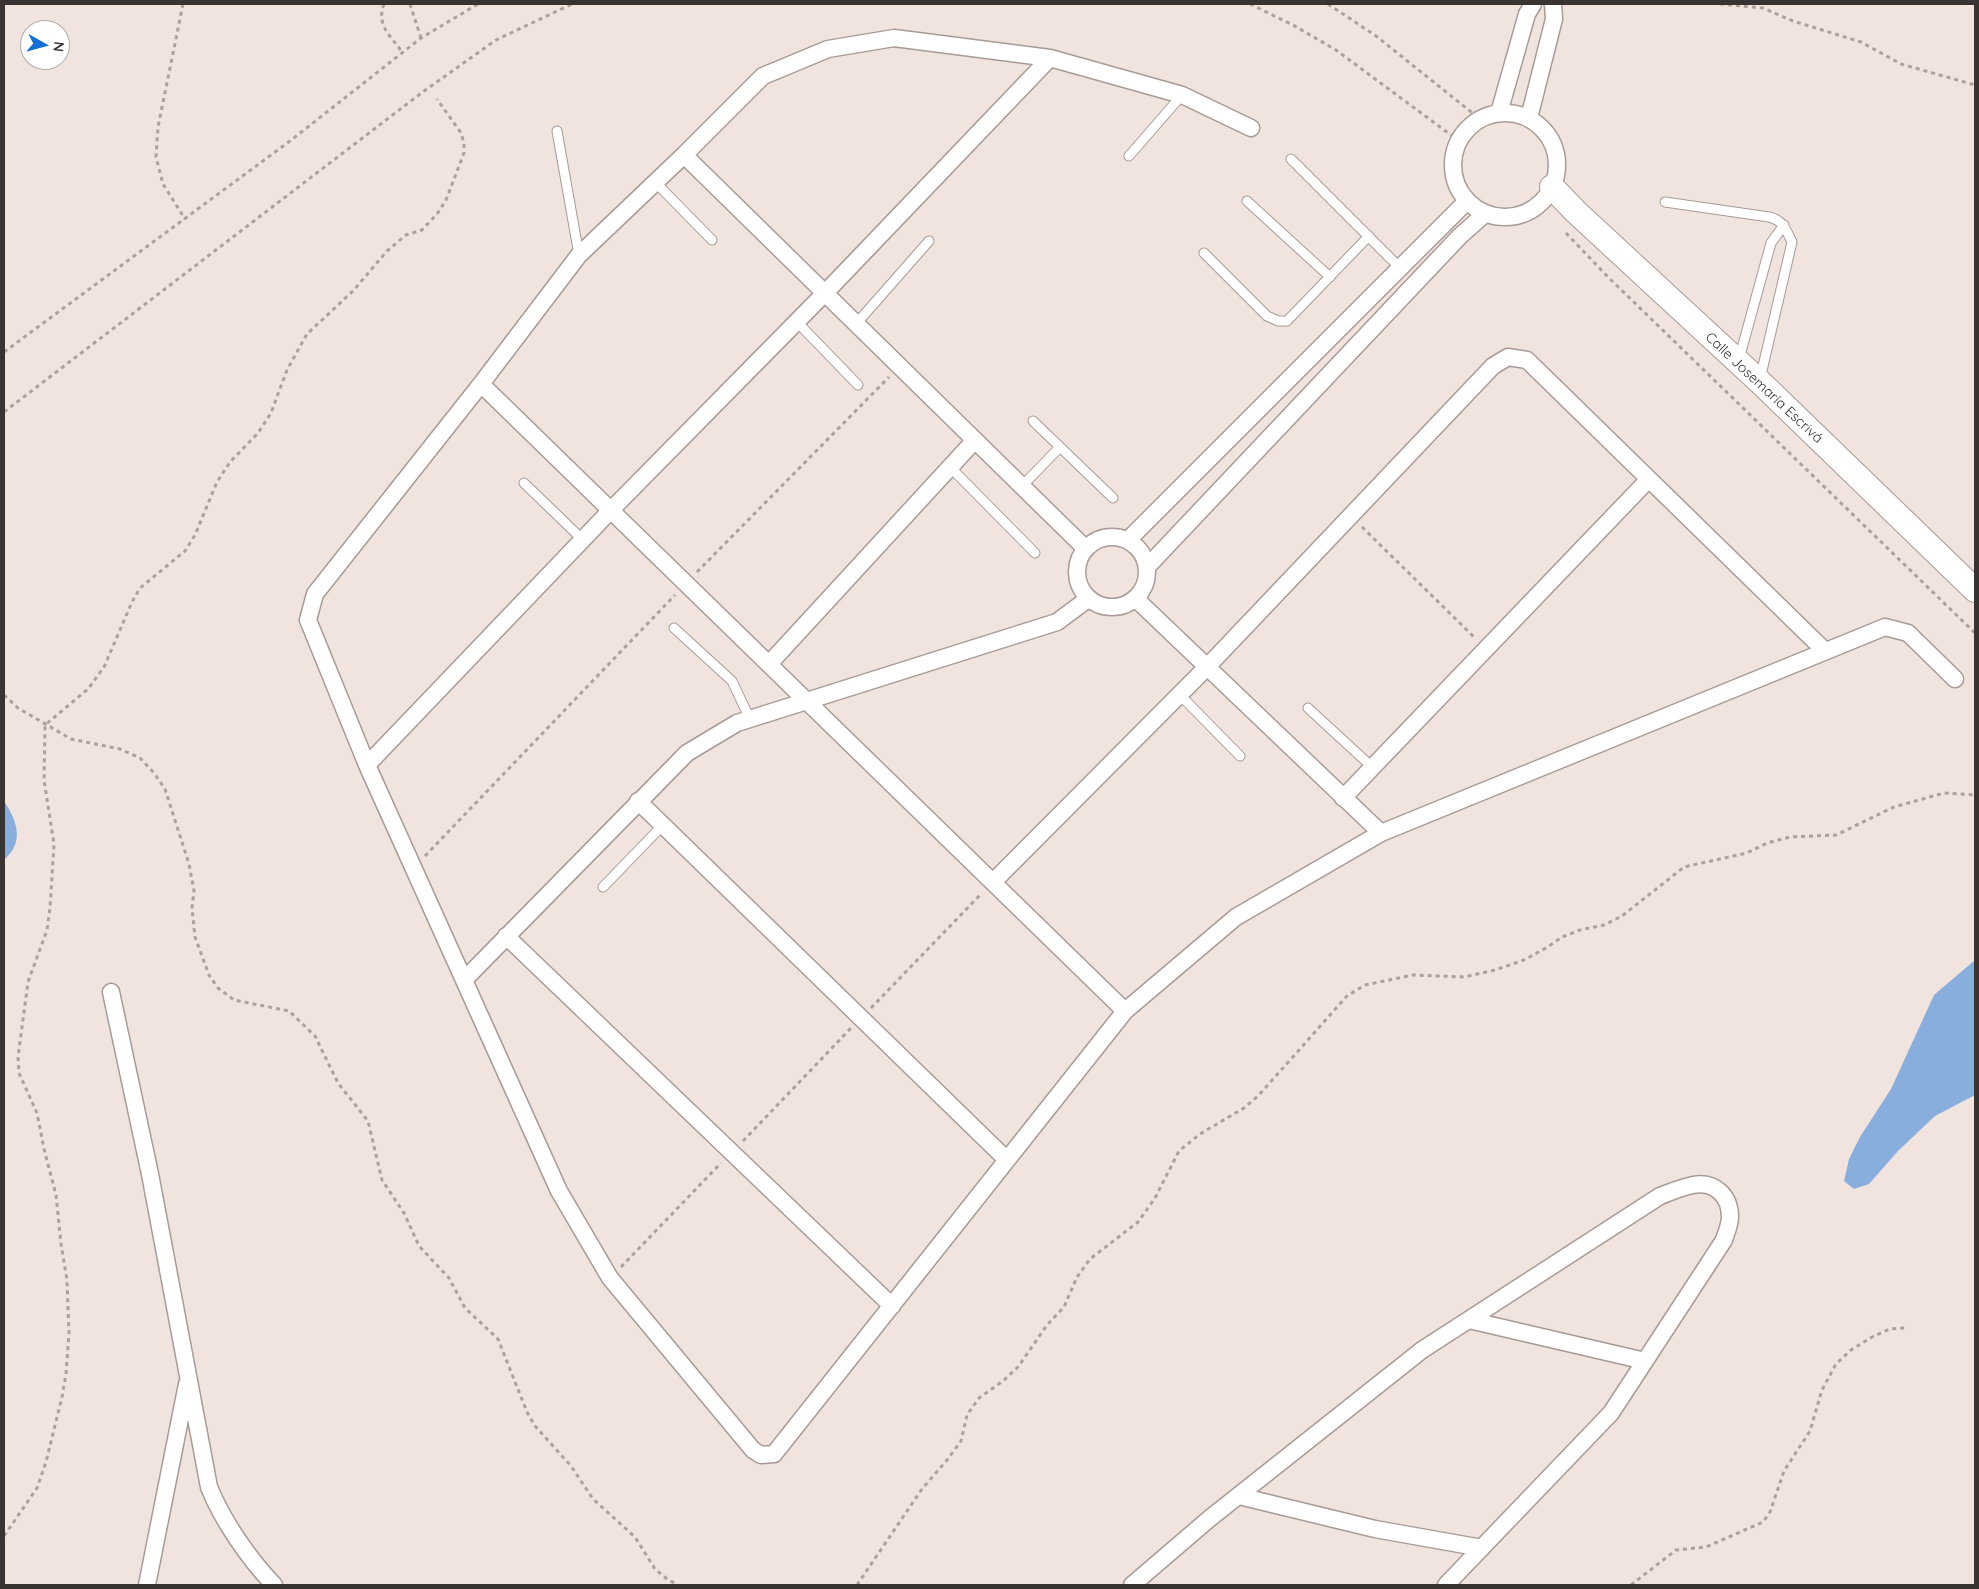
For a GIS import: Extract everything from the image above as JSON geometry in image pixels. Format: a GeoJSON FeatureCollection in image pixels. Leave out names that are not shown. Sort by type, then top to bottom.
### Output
{"type":"FeatureCollection","features":[{"type":"Feature","properties":{"kind":"street"},"geometry":{"type":"LineString","coordinates":[[1499,113],[1527,14],[1533,4]]}},
{"type":"Feature","properties":{"kind":"street"},"geometry":{"type":"LineString","coordinates":[[1529,118],[1554,19],[1552,4]]}},
{"type":"Feature","properties":{"kind":"street"},"geometry":{"type":"LineString","coordinates":[[1251,128],[1182,96],[1050,58],[894,38],[828,49],[762,76],[684,155],[579,255],[481,384],[315,594],[308,620],[368,765],[559,1191],[610,1278],[753,1450],[761,1455],[774,1454],[1126,1011],[1236,917],[1381,833],[1885,627],[1908,633],[1955,679]]}},
{"type":"Feature","properties":{"kind":"street"},"geometry":{"type":"LineString","coordinates":[[368,765],[582,540],[826,293],[1050,58]]}},
{"type":"Feature","properties":{"kind":"street"},"geometry":{"type":"LineString","coordinates":[[1499,113],[1519,114],[1529,118],[1544,131],[1554,148],[1557,161],[1552,187],[1539,204],[1526,213],[1511,217],[1495,216],[1486,213],[1467,201],[1458,188],[1454,172],[1454,156],[1459,141],[1471,125],[1480,119],[1499,113]]}},
{"type":"Feature","properties":{"kind":"street"},"geometry":{"type":"LineString","coordinates":[[684,155],[1086,549]]}},
{"type":"Feature","properties":{"kind":"street","name":"Calle Josemaría Escrivá"},"geometry":{"type":"LineString","coordinates":[[1552,187],[1759,381],[1975,590]]}},
{"type":"Feature","properties":{"kind":"street"},"geometry":{"type":"LineString","coordinates":[[1128,540],[1467,201]]}},
{"type":"Feature","properties":{"kind":"street"},"geometry":{"type":"LineString","coordinates":[[1147,567],[1460,236],[1486,213]]}},
{"type":"Feature","properties":{"kind":"street"},"geometry":{"type":"LineString","coordinates":[[1346,322],[1364,338]]}},
{"type":"Feature","properties":{"kind":"street"},"geometry":{"type":"LineString","coordinates":[[993,882],[1180,695],[1493,366],[1508,357],[1527,360],[1825,652]]}},
{"type":"Feature","properties":{"kind":"street"},"geometry":{"type":"LineString","coordinates":[[481,384],[1126,1011]]}},
{"type":"Feature","properties":{"kind":"street"},"geometry":{"type":"LineString","coordinates":[[769,664],[975,440]]}},
{"type":"Feature","properties":{"kind":"street"},"geometry":{"type":"LineString","coordinates":[[1343,798],[1648,479]]}},
{"type":"Feature","properties":{"kind":"street"},"geometry":{"type":"LineString","coordinates":[[1111,536],[1128,540],[1141,552],[1147,567],[1145,584],[1136,598],[1120,606],[1103,607],[1088,599],[1078,585],[1076,568],[1082,552],[1095,540],[1111,536]]}},
{"type":"Feature","properties":{"kind":"street"},"geometry":{"type":"LineString","coordinates":[[1136,598],[1381,833]]}},
{"type":"Feature","properties":{"kind":"street"},"geometry":{"type":"LineString","coordinates":[[464,980],[687,753],[737,723],[1057,622],[1088,599]]}},
{"type":"Feature","properties":{"kind":"street"},"geometry":{"type":"LineString","coordinates":[[638,801],[1007,1160]]}},
{"type":"Feature","properties":{"kind":"street"},"geometry":{"type":"LineString","coordinates":[[506,936],[892,1306]]}},
{"type":"Feature","properties":{"kind":"street"},"geometry":{"type":"LineString","coordinates":[[111,992],[150,1174],[189,1375],[208,1487],[215,1504],[247,1552],[274,1585]]}},
{"type":"Feature","properties":{"kind":"street"},"geometry":{"type":"LineString","coordinates":[[1132,1585],[1239,1496],[1422,1350],[1660,1196],[1694,1184],[1707,1184],[1716,1187],[1724,1195],[1729,1205],[1730,1219],[1724,1240],[1610,1413],[1446,1585]]}},
{"type":"Feature","properties":{"kind":"street"},"geometry":{"type":"LineString","coordinates":[[1469,1320],[1645,1361]]}},
{"type":"Feature","properties":{"kind":"street"},"geometry":{"type":"LineString","coordinates":[[146,1585],[189,1375]]}},
{"type":"Feature","properties":{"kind":"street"},"geometry":{"type":"LineString","coordinates":[[1239,1496],[1375,1529],[1482,1548]]}},
{"type":"Feature","properties":{"kind":"lane"},"geometry":{"type":"LineString","coordinates":[[1129,156],[1182,96]]}},
{"type":"Feature","properties":{"kind":"lane"},"geometry":{"type":"LineString","coordinates":[[557,131],[579,255]]}},
{"type":"Feature","properties":{"kind":"lane"},"geometry":{"type":"LineString","coordinates":[[1291,159],[1400,268]]}},
{"type":"Feature","properties":{"kind":"lane"},"geometry":{"type":"LineString","coordinates":[[655,182],[712,240]]}},
{"type":"Feature","properties":{"kind":"lane"},"geometry":{"type":"LineString","coordinates":[[1247,201],[1330,277]]}},
{"type":"Feature","properties":{"kind":"lane"},"geometry":{"type":"LineString","coordinates":[[1665,202],[1777,218],[1784,225],[1792,242],[1759,381]]}},
{"type":"Feature","properties":{"kind":"lane"},"geometry":{"type":"LineString","coordinates":[[1738,363],[1771,243],[1784,225]]}},
{"type":"Feature","properties":{"kind":"lane"},"geometry":{"type":"LineString","coordinates":[[1204,253],[1267,316],[1278,321],[1287,321],[1369,236]]}},
{"type":"Feature","properties":{"kind":"lane"},"geometry":{"type":"LineString","coordinates":[[856,324],[929,241]]}},
{"type":"Feature","properties":{"kind":"lane"},"geometry":{"type":"LineString","coordinates":[[797,322],[858,386]]}},
{"type":"Feature","properties":{"kind":"lane"},"geometry":{"type":"LineString","coordinates":[[1032,421],[1113,498]]}},
{"type":"Feature","properties":{"kind":"lane"},"geometry":{"type":"LineString","coordinates":[[1022,486],[1060,448]]}},
{"type":"Feature","properties":{"kind":"lane"},"geometry":{"type":"LineString","coordinates":[[950,467],[1035,553]]}},
{"type":"Feature","properties":{"kind":"lane"},"geometry":{"type":"LineString","coordinates":[[524,483],[582,540]]}},
{"type":"Feature","properties":{"kind":"lane"},"geometry":{"type":"LineString","coordinates":[[674,628],[732,681],[750,720]]}},
{"type":"Feature","properties":{"kind":"lane"},"geometry":{"type":"LineString","coordinates":[[1180,695],[1240,756]]}},
{"type":"Feature","properties":{"kind":"lane"},"geometry":{"type":"LineString","coordinates":[[1308,708],[1372,767]]}},
{"type":"Feature","properties":{"kind":"lane"},"geometry":{"type":"LineString","coordinates":[[604,887],[663,825]]}},
{"type":"Feature","properties":{"kind":"path"},"geometry":{"type":"LineString","coordinates":[[183,4],[158,127],[156,157],[163,184],[185,219]]}},
{"type":"Feature","properties":{"kind":"path"},"geometry":{"type":"LineString","coordinates":[[384,4],[380,13],[382,24],[402,52]]}},
{"type":"Feature","properties":{"kind":"path"},"geometry":{"type":"LineString","coordinates":[[410,4],[421,38]]}},
{"type":"Feature","properties":{"kind":"path"},"geometry":{"type":"LineString","coordinates":[[4,352],[290,141],[421,38],[478,4]]}},
{"type":"Feature","properties":{"kind":"path"},"geometry":{"type":"LineString","coordinates":[[4,412],[424,91],[496,40],[572,4]]}},
{"type":"Feature","properties":{"kind":"path"},"geometry":{"type":"LineString","coordinates":[[1250,4],[1293,25],[1336,50],[1459,141]]}},
{"type":"Feature","properties":{"kind":"path"},"geometry":{"type":"LineString","coordinates":[[1328,4],[1384,41],[1480,119]]}},
{"type":"Feature","properties":{"kind":"path"},"geometry":{"type":"LineString","coordinates":[[1720,4],[1763,8],[1793,20],[1861,42],[1901,64],[1975,84]]}},
{"type":"Feature","properties":{"kind":"path"},"geometry":{"type":"LineString","coordinates":[[4,1536],[37,1488],[46,1462],[62,1397],[69,1333],[67,1280],[56,1196],[37,1114],[18,1073],[18,1057],[28,982],[47,930],[50,908],[54,844],[44,780],[45,725],[88,688],[104,667],[140,588],[185,551],[195,535],[221,475],[230,462],[258,434],[271,413],[287,370],[307,334],[353,292],[387,251],[406,235],[422,230],[437,214],[446,200],[464,153],[464,143],[461,133],[437,99]]}},
{"type":"Feature","properties":{"kind":"path"},"geometry":{"type":"LineString","coordinates":[[1565,231],[1609,278],[1975,633]]}},
{"type":"Feature","properties":{"kind":"path"},"geometry":{"type":"LineString","coordinates":[[414,868],[686,583],[900,366]]}},
{"type":"Feature","properties":{"kind":"path"},"geometry":{"type":"LineString","coordinates":[[1351,516],[1486,649]]}},
{"type":"Feature","properties":{"kind":"path"},"geometry":{"type":"LineString","coordinates":[[4,695],[18,708],[71,739],[120,749],[140,758],[154,773],[165,789],[189,864],[194,891],[192,908],[195,937],[209,975],[218,988],[234,1000],[289,1011],[316,1036],[338,1083],[368,1121],[379,1169],[386,1188],[404,1213],[419,1246],[449,1278],[465,1308],[498,1339],[527,1412],[535,1426],[571,1466],[593,1500],[635,1537],[655,1569],[678,1585]]}},
{"type":"Feature","properties":{"kind":"path"},"geometry":{"type":"LineString","coordinates":[[857,1585],[922,1489],[948,1460],[961,1441],[967,1415],[979,1398],[1003,1381],[1018,1367],[1048,1326],[1064,1308],[1077,1277],[1090,1259],[1138,1222],[1155,1198],[1179,1152],[1200,1134],[1244,1108],[1258,1095],[1347,996],[1365,985],[1413,975],[1464,977],[1502,968],[1524,960],[1562,937],[1580,930],[1604,925],[1622,916],[1684,868],[1747,853],[1767,843],[1790,837],[1836,835],[1894,808],[1944,793],[1975,795]]}},
{"type":"Feature","properties":{"kind":"path"},"geometry":{"type":"LineString","coordinates":[[610,1278],[993,882]]}},
{"type":"Feature","properties":{"kind":"path"},"geometry":{"type":"LineString","coordinates":[[1631,1585],[1676,1550],[1706,1547],[1763,1522],[1770,1512],[1784,1471],[1810,1431],[1822,1390],[1836,1364],[1851,1350],[1872,1337],[1890,1329],[1906,1328]]}},
{"type":"Feature","properties":{"kind":"water"},"geometry":{"type":"Polygon","coordinates":[[[4,801],[15,824],[17,839],[11,853],[4,860],[4,801]]]}},
{"type":"Feature","properties":{"kind":"water"},"geometry":{"type":"Polygon","coordinates":[[[1975,960],[1975,1095],[1935,1116],[1898,1151],[1869,1184],[1854,1189],[1844,1181],[1849,1159],[1860,1137],[1891,1089],[1934,995],[1975,960]]]}}]}
